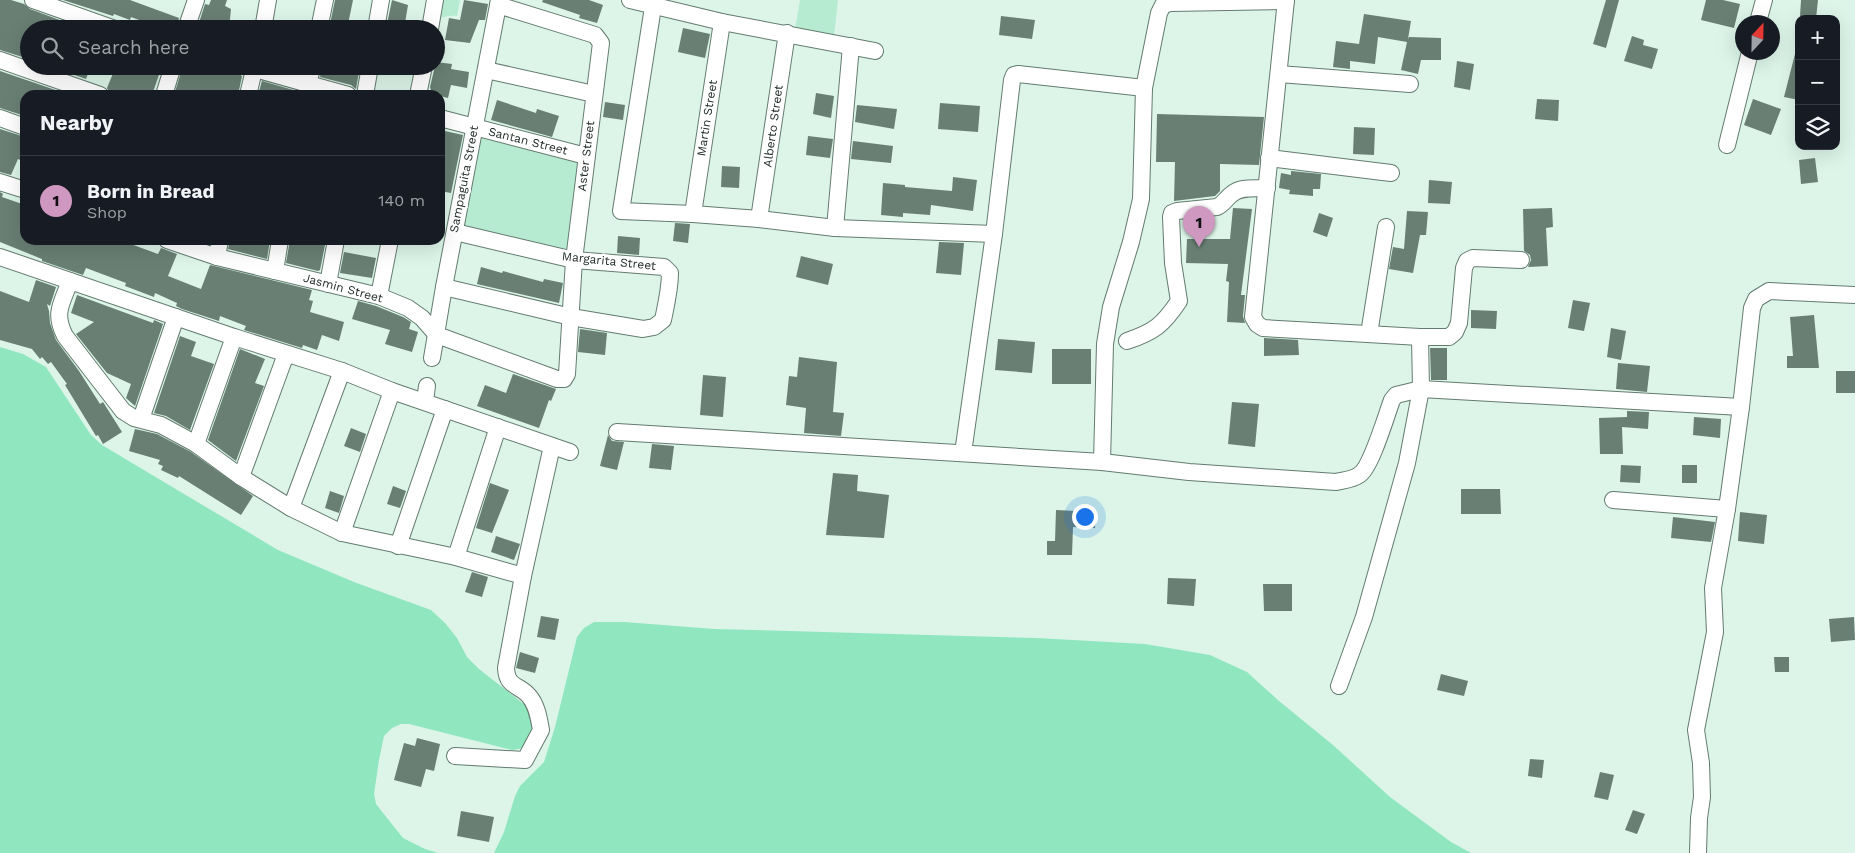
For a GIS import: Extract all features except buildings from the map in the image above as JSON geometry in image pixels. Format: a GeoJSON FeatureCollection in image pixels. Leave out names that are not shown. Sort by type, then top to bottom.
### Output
{"type":"FeatureCollection","features":[{"type":"Feature","properties":{"kind":"street"},"geometry":{"type":"LineString","coordinates":[[33,0],[90,20]]}},
{"type":"Feature","properties":{"kind":"street"},"geometry":{"type":"LineString","coordinates":[[189,20],[196,0]]}},
{"type":"Feature","properties":{"kind":"street"},"geometry":{"type":"LineString","coordinates":[[264,20],[268,0]]}},
{"type":"Feature","properties":{"kind":"street"},"geometry":{"type":"LineString","coordinates":[[322,20],[325,0]]}},
{"type":"Feature","properties":{"kind":"street"},"geometry":{"type":"LineString","coordinates":[[378,20],[382,0]]}},
{"type":"Feature","properties":{"kind":"street"},"geometry":{"type":"LineString","coordinates":[[432,20],[435,0]]}},
{"type":"Feature","properties":{"kind":"street"},"geometry":{"type":"LineString","coordinates":[[630,0],[722,22],[875,51]]}},
{"type":"Feature","properties":{"kind":"street"},"geometry":{"type":"LineString","coordinates":[[1760,15],[1764,0]]}},
{"type":"Feature","properties":{"kind":"street"},"geometry":{"type":"LineString","coordinates":[[1102,462],[1105,344],[1111,307],[1131,242],[1140,199],[1144,88],[1159,13],[1163,5],[1170,2],[1286,1],[1253,316],[1257,324],[1263,328],[1449,337],[1455,332],[1460,323],[1464,268],[1468,261],[1473,258],[1521,260]]}},
{"type":"Feature","properties":{"kind":"street","name":"Sampaguita Street"},"geometry":{"type":"LineString","coordinates":[[432,358],[498,3]]}},
{"type":"Feature","properties":{"kind":"street","name":"Aster Street"},"geometry":{"type":"LineString","coordinates":[[498,3],[595,35],[601,43],[574,260],[571,318],[564,379]]}},
{"type":"Feature","properties":{"kind":"street"},"geometry":{"type":"LineString","coordinates":[[653,7],[620,211],[759,219],[835,228],[994,234]]}},
{"type":"Feature","properties":{"kind":"street","name":"Martin Street"},"geometry":{"type":"LineString","coordinates":[[693,214],[722,22]]}},
{"type":"Feature","properties":{"kind":"street","name":"Alberto Street"},"geometry":{"type":"LineString","coordinates":[[759,219],[787,33]]}},
{"type":"Feature","properties":{"kind":"street"},"geometry":{"type":"LineString","coordinates":[[835,228],[852,46]]}},
{"type":"Feature","properties":{"kind":"street"},"geometry":{"type":"LineString","coordinates":[[0,60],[20,67]]}},
{"type":"Feature","properties":{"kind":"street"},"geometry":{"type":"LineString","coordinates":[[1727,145],[1748,60]]}},
{"type":"Feature","properties":{"kind":"street"},"geometry":{"type":"LineString","coordinates":[[486,70],[594,94]]}},
{"type":"Feature","properties":{"kind":"street"},"geometry":{"type":"LineString","coordinates":[[1279,74],[1410,84]]}},
{"type":"Feature","properties":{"kind":"street"},"geometry":{"type":"LineString","coordinates":[[43,75],[86,90]]}},
{"type":"Feature","properties":{"kind":"street"},"geometry":{"type":"LineString","coordinates":[[166,90],[170,75]]}},
{"type":"Feature","properties":{"kind":"street"},"geometry":{"type":"LineString","coordinates":[[249,90],[250,75]]}},
{"type":"Feature","properties":{"kind":"street"},"geometry":{"type":"LineString","coordinates":[[271,75],[307,89],[310,75]]}},
{"type":"Feature","properties":{"kind":"street"},"geometry":{"type":"LineString","coordinates":[[366,90],[368,75]]}},
{"type":"Feature","properties":{"kind":"street"},"geometry":{"type":"LineString","coordinates":[[419,90],[422,75]]}},
{"type":"Feature","properties":{"kind":"street"},"geometry":{"type":"LineString","coordinates":[[962,453],[994,234],[1014,75],[1144,88]]}},
{"type":"Feature","properties":{"kind":"street"},"geometry":{"type":"LineString","coordinates":[[0,118],[20,125]]}},
{"type":"Feature","properties":{"kind":"street","name":"Santan Street"},"geometry":{"type":"LineString","coordinates":[[445,119],[586,156]]}},
{"type":"Feature","properties":{"kind":"street"},"geometry":{"type":"LineString","coordinates":[[1269,158],[1391,174]]}},
{"type":"Feature","properties":{"kind":"street"},"geometry":{"type":"LineString","coordinates":[[0,182],[20,188]]}},
{"type":"Feature","properties":{"kind":"street"},"geometry":{"type":"LineString","coordinates":[[1127,341],[1145,335],[1166,320],[1179,301],[1173,263],[1172,213],[1217,207],[1222,205],[1232,193],[1244,188],[1267,188]]}},
{"type":"Feature","properties":{"kind":"street"},"geometry":{"type":"LineString","coordinates":[[1369,334],[1386,227]]}},
{"type":"Feature","properties":{"kind":"street","name":"Margarita Street"},"geometry":{"type":"LineString","coordinates":[[444,287],[571,318],[643,329],[654,327],[663,320],[670,284],[670,274],[664,267],[574,260],[454,232]]}},
{"type":"Feature","properties":{"kind":"street","name":"Jasmin Street"},"geometry":{"type":"LineString","coordinates":[[181,245],[217,258],[379,296],[408,308],[422,318],[437,335],[557,380],[564,379]]}},
{"type":"Feature","properties":{"kind":"street"},"geometry":{"type":"LineString","coordinates":[[217,258],[219,245]]}},
{"type":"Feature","properties":{"kind":"street"},"geometry":{"type":"LineString","coordinates":[[275,271],[279,245]]}},
{"type":"Feature","properties":{"kind":"street"},"geometry":{"type":"LineString","coordinates":[[328,284],[335,245]]}},
{"type":"Feature","properties":{"kind":"street"},"geometry":{"type":"LineString","coordinates":[[379,296],[389,245]]}},
{"type":"Feature","properties":{"kind":"street"},"geometry":{"type":"LineString","coordinates":[[0,257],[234,337],[342,371],[392,390],[426,393],[445,409],[570,452]]}},
{"type":"Feature","properties":{"kind":"street"},"geometry":{"type":"LineString","coordinates":[[70,281],[59,311],[59,324],[65,336],[118,406],[134,418],[161,426],[196,444],[241,477],[291,508],[342,533],[456,557],[524,576]]}},
{"type":"Feature","properties":{"kind":"street"},"geometry":{"type":"LineString","coordinates":[[1698,853],[1702,797],[1702,763],[1696,730],[1715,632],[1713,588],[1728,509],[1752,308],[1756,299],[1769,292],[1855,295]]}},
{"type":"Feature","properties":{"kind":"street"},"geometry":{"type":"LineString","coordinates":[[141,420],[176,317]]}},
{"type":"Feature","properties":{"kind":"street"},"geometry":{"type":"LineString","coordinates":[[196,444],[234,337]]}},
{"type":"Feature","properties":{"kind":"street"},"geometry":{"type":"LineString","coordinates":[[1339,686],[1364,617],[1407,463],[1421,389],[1420,337]]}},
{"type":"Feature","properties":{"kind":"street"},"geometry":{"type":"LineString","coordinates":[[241,477],[286,354]]}},
{"type":"Feature","properties":{"kind":"street"},"geometry":{"type":"LineString","coordinates":[[291,508],[342,371]]}},
{"type":"Feature","properties":{"kind":"street"},"geometry":{"type":"LineString","coordinates":[[617,432],[1102,462],[1190,472],[1336,482],[1361,475],[1369,463],[1392,400],[1396,395],[1421,389],[1741,407]]}},
{"type":"Feature","properties":{"kind":"street"},"geometry":{"type":"LineString","coordinates":[[342,533],[392,390]]}},
{"type":"Feature","properties":{"kind":"street"},"geometry":{"type":"LineString","coordinates":[[398,546],[445,409]]}},
{"type":"Feature","properties":{"kind":"street"},"geometry":{"type":"LineString","coordinates":[[456,557],[498,427]]}},
{"type":"Feature","properties":{"kind":"street"},"geometry":{"type":"LineString","coordinates":[[455,756],[525,760],[541,730],[538,714],[529,696],[506,678],[506,668],[552,446]]}},
{"type":"Feature","properties":{"kind":"street"},"geometry":{"type":"LineString","coordinates":[[1613,500],[1728,509]]}},
{"type":"Feature","properties":{"kind":"shaded area"},"geometry":{"type":"Polygon","coordinates":[[[440,0],[460,0],[457,16],[437,18],[440,0]]]}},
{"type":"Feature","properties":{"kind":"shaded area"},"geometry":{"type":"Polygon","coordinates":[[[800,0],[838,0],[834,36],[795,29],[800,0]]]}},
{"type":"Feature","properties":{"kind":"shaded area"},"geometry":{"type":"Polygon","coordinates":[[[479,136],[578,160],[567,249],[462,227],[479,136]]]}},
{"type":"Feature","properties":{"kind":"shaded area"},"geometry":{"type":"Polygon","coordinates":[[[0,347],[23,354],[46,367],[91,435],[102,445],[278,550],[354,582],[431,610],[445,623],[457,638],[467,657],[479,669],[534,712],[538,728],[524,748],[512,750],[409,724],[401,724],[392,728],[384,736],[374,794],[376,804],[403,838],[438,853],[0,853],[0,347]]]}},
{"type":"Feature","properties":{"kind":"shaded area"},"geometry":{"type":"Polygon","coordinates":[[[594,622],[624,622],[715,629],[1037,638],[1145,644],[1210,655],[1247,672],[1333,745],[1390,797],[1451,842],[1471,853],[494,853],[504,832],[520,786],[544,762],[555,727],[577,637],[584,628],[594,622]]]}},
{"type":"Feature","properties":{"kind":"place","name":"Born in Bread"},"geometry":{"type":"Point","coordinates":[1199,247]}}]}
